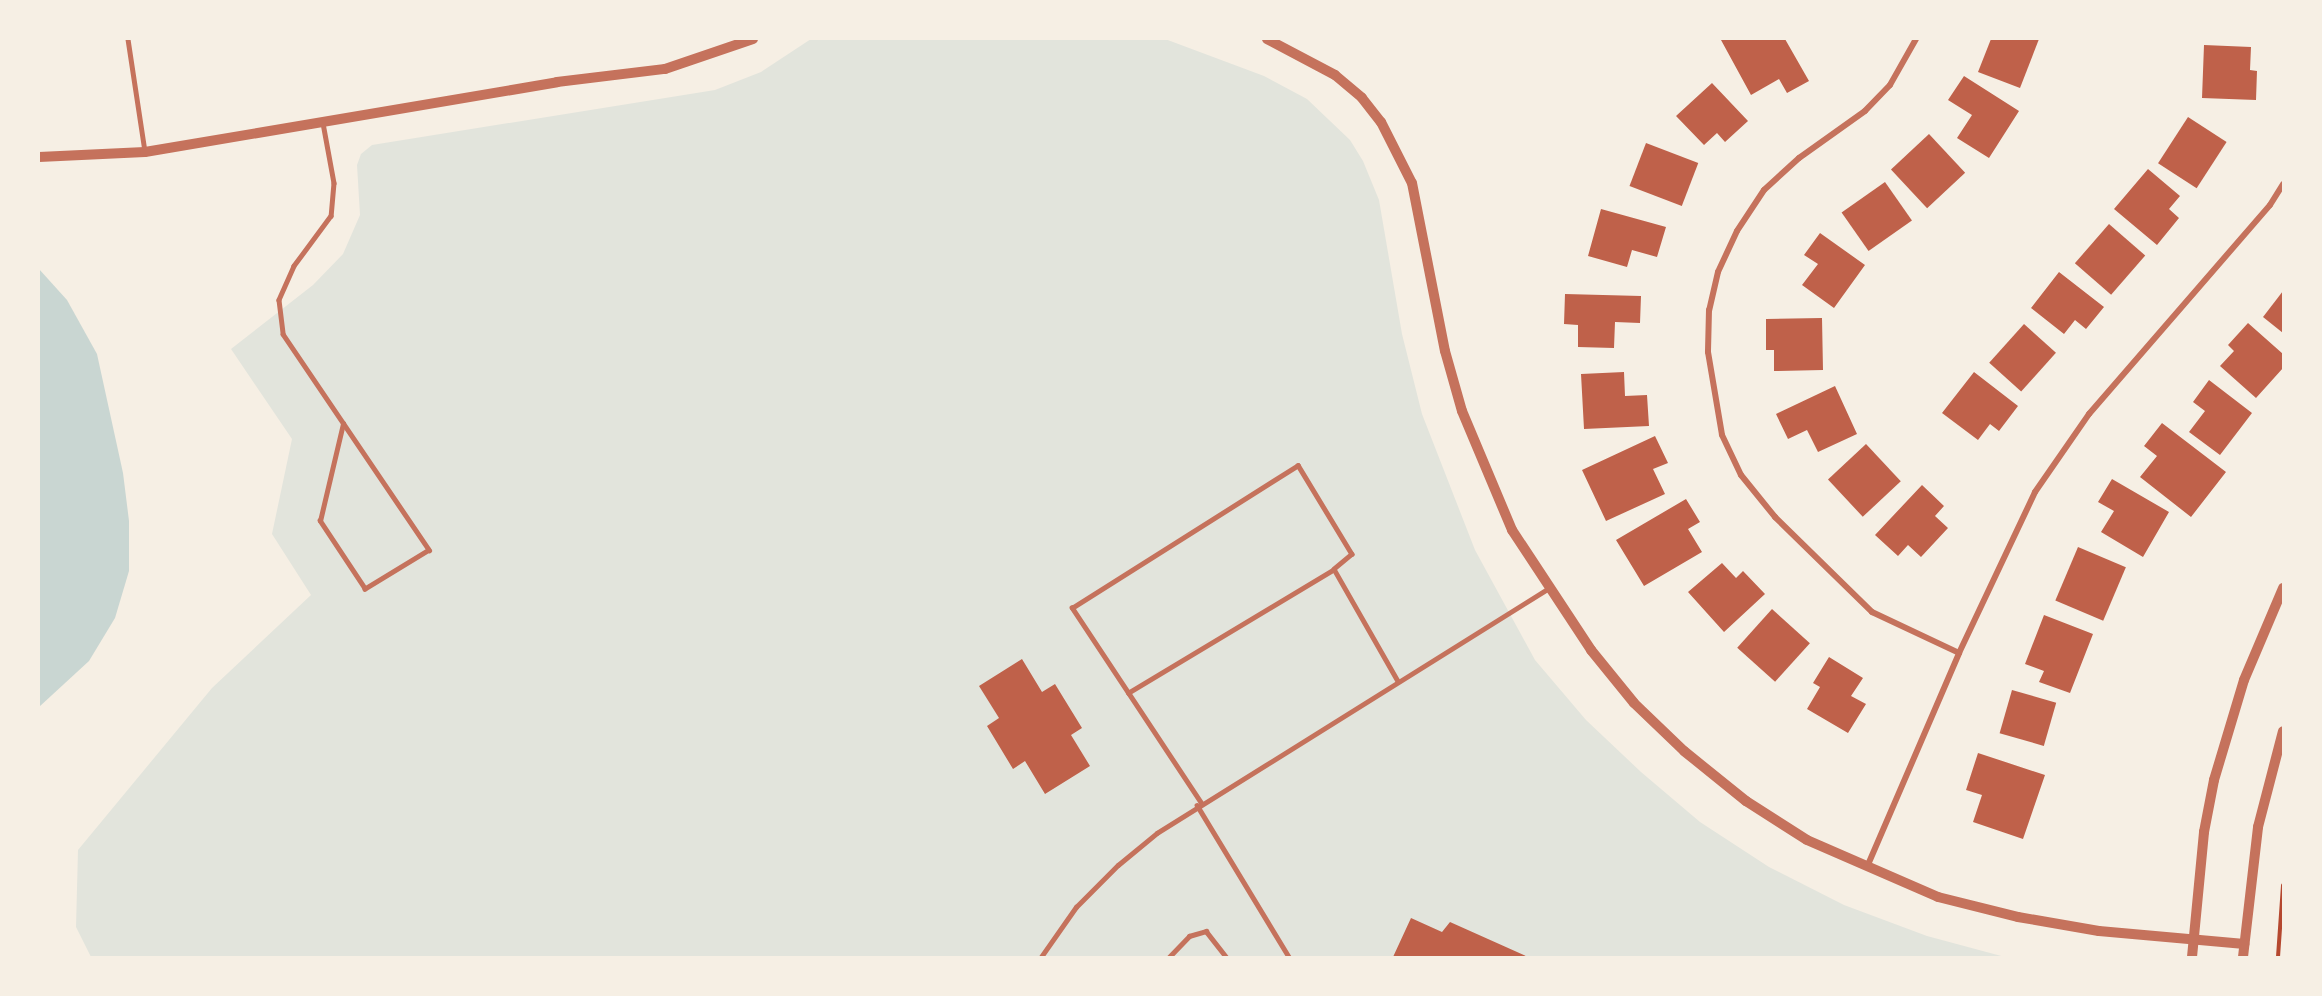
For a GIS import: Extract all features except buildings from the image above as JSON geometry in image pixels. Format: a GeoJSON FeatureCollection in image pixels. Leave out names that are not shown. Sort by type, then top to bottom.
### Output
{"type":"FeatureCollection","features":[{"type":"Feature","properties":{"kind":"street"},"geometry":{"type":"LineString","coordinates":[[39,157],[146,152],[557,82],[665,69],[753,39]]}},
{"type":"Feature","properties":{"kind":"street"},"geometry":{"type":"LineString","coordinates":[[1267,39],[1299,53],[1344,82],[1381,122],[1397,149],[1412,183],[1445,351],[1462,411],[1512,530],[1591,650],[1634,703],[1684,751],[1746,801],[1808,840],[1866,868],[1938,897],[2018,918],[2099,931],[2244,944]]}},
{"type":"Feature","properties":{"kind":"street"},"geometry":{"type":"LineString","coordinates":[[1916,39],[1890,85],[1864,111],[1799,158],[1764,190],[1742,223],[1718,272],[1709,310],[1708,352],[1722,435],[1741,475],[1775,517],[1872,612],[1959,652]]}},
{"type":"Feature","properties":{"kind":"street"},"geometry":{"type":"LineString","coordinates":[[1866,868],[1959,652],[2035,492],[2059,453],[2270,205],[2283,184]]}},
{"type":"Feature","properties":{"kind":"street"},"geometry":{"type":"LineString","coordinates":[[2192,957],[2204,832],[2217,770],[2244,680],[2283,588]]}},
{"type":"Feature","properties":{"kind":"street"},"geometry":{"type":"LineString","coordinates":[[2243,957],[2258,827],[2283,731]]}},
{"type":"Feature","properties":{"kind":"lane"},"geometry":{"type":"LineString","coordinates":[[128,39],[146,152]]}},
{"type":"Feature","properties":{"kind":"lane"},"geometry":{"type":"LineString","coordinates":[[323,123],[333,183],[331,216],[315,243],[294,266],[279,300],[283,334],[429,550],[365,589],[320,521],[343,424]]}},
{"type":"Feature","properties":{"kind":"lane"},"geometry":{"type":"LineString","coordinates":[[1128,693],[1334,569],[1352,554],[1298,465],[1072,608],[1199,804],[1288,957]]}},
{"type":"Feature","properties":{"kind":"lane"},"geometry":{"type":"LineString","coordinates":[[1334,569],[1398,681]]}},
{"type":"Feature","properties":{"kind":"lane"},"geometry":{"type":"LineString","coordinates":[[1041,957],[1076,907],[1118,865],[1199,804],[1549,588]]}},
{"type":"Feature","properties":{"kind":"lane"},"geometry":{"type":"LineString","coordinates":[[1169,957],[1189,936],[1206,931],[1226,957]]}},
{"type":"Feature","properties":{"kind":"path"},"geometry":{"type":"LineString","coordinates":[[2278,957],[2283,885]]}},
{"type":"Feature","properties":{"kind":"shaded area"},"geometry":{"type":"Polygon","coordinates":[[[811,39],[1165,39],[1264,76],[1307,99],[1350,140],[1363,161],[1379,200],[1402,334],[1422,414],[1475,550],[1535,660],[1586,720],[1641,772],[1700,822],[1769,867],[1844,905],[1927,936],[2005,957],[91,957],[76,927],[78,850],[212,688],[311,595],[272,534],[292,439],[231,349],[313,285],[343,254],[360,215],[357,165],[361,154],[372,145],[715,90],[761,72],[811,39]]]}},
{"type":"Feature","properties":{"kind":"shaded area"},"geometry":{"type":"Polygon","coordinates":[[[39,269],[67,300],[97,354],[123,473],[129,521],[129,571],[115,618],[89,661],[39,707],[39,269]]]}}]}
